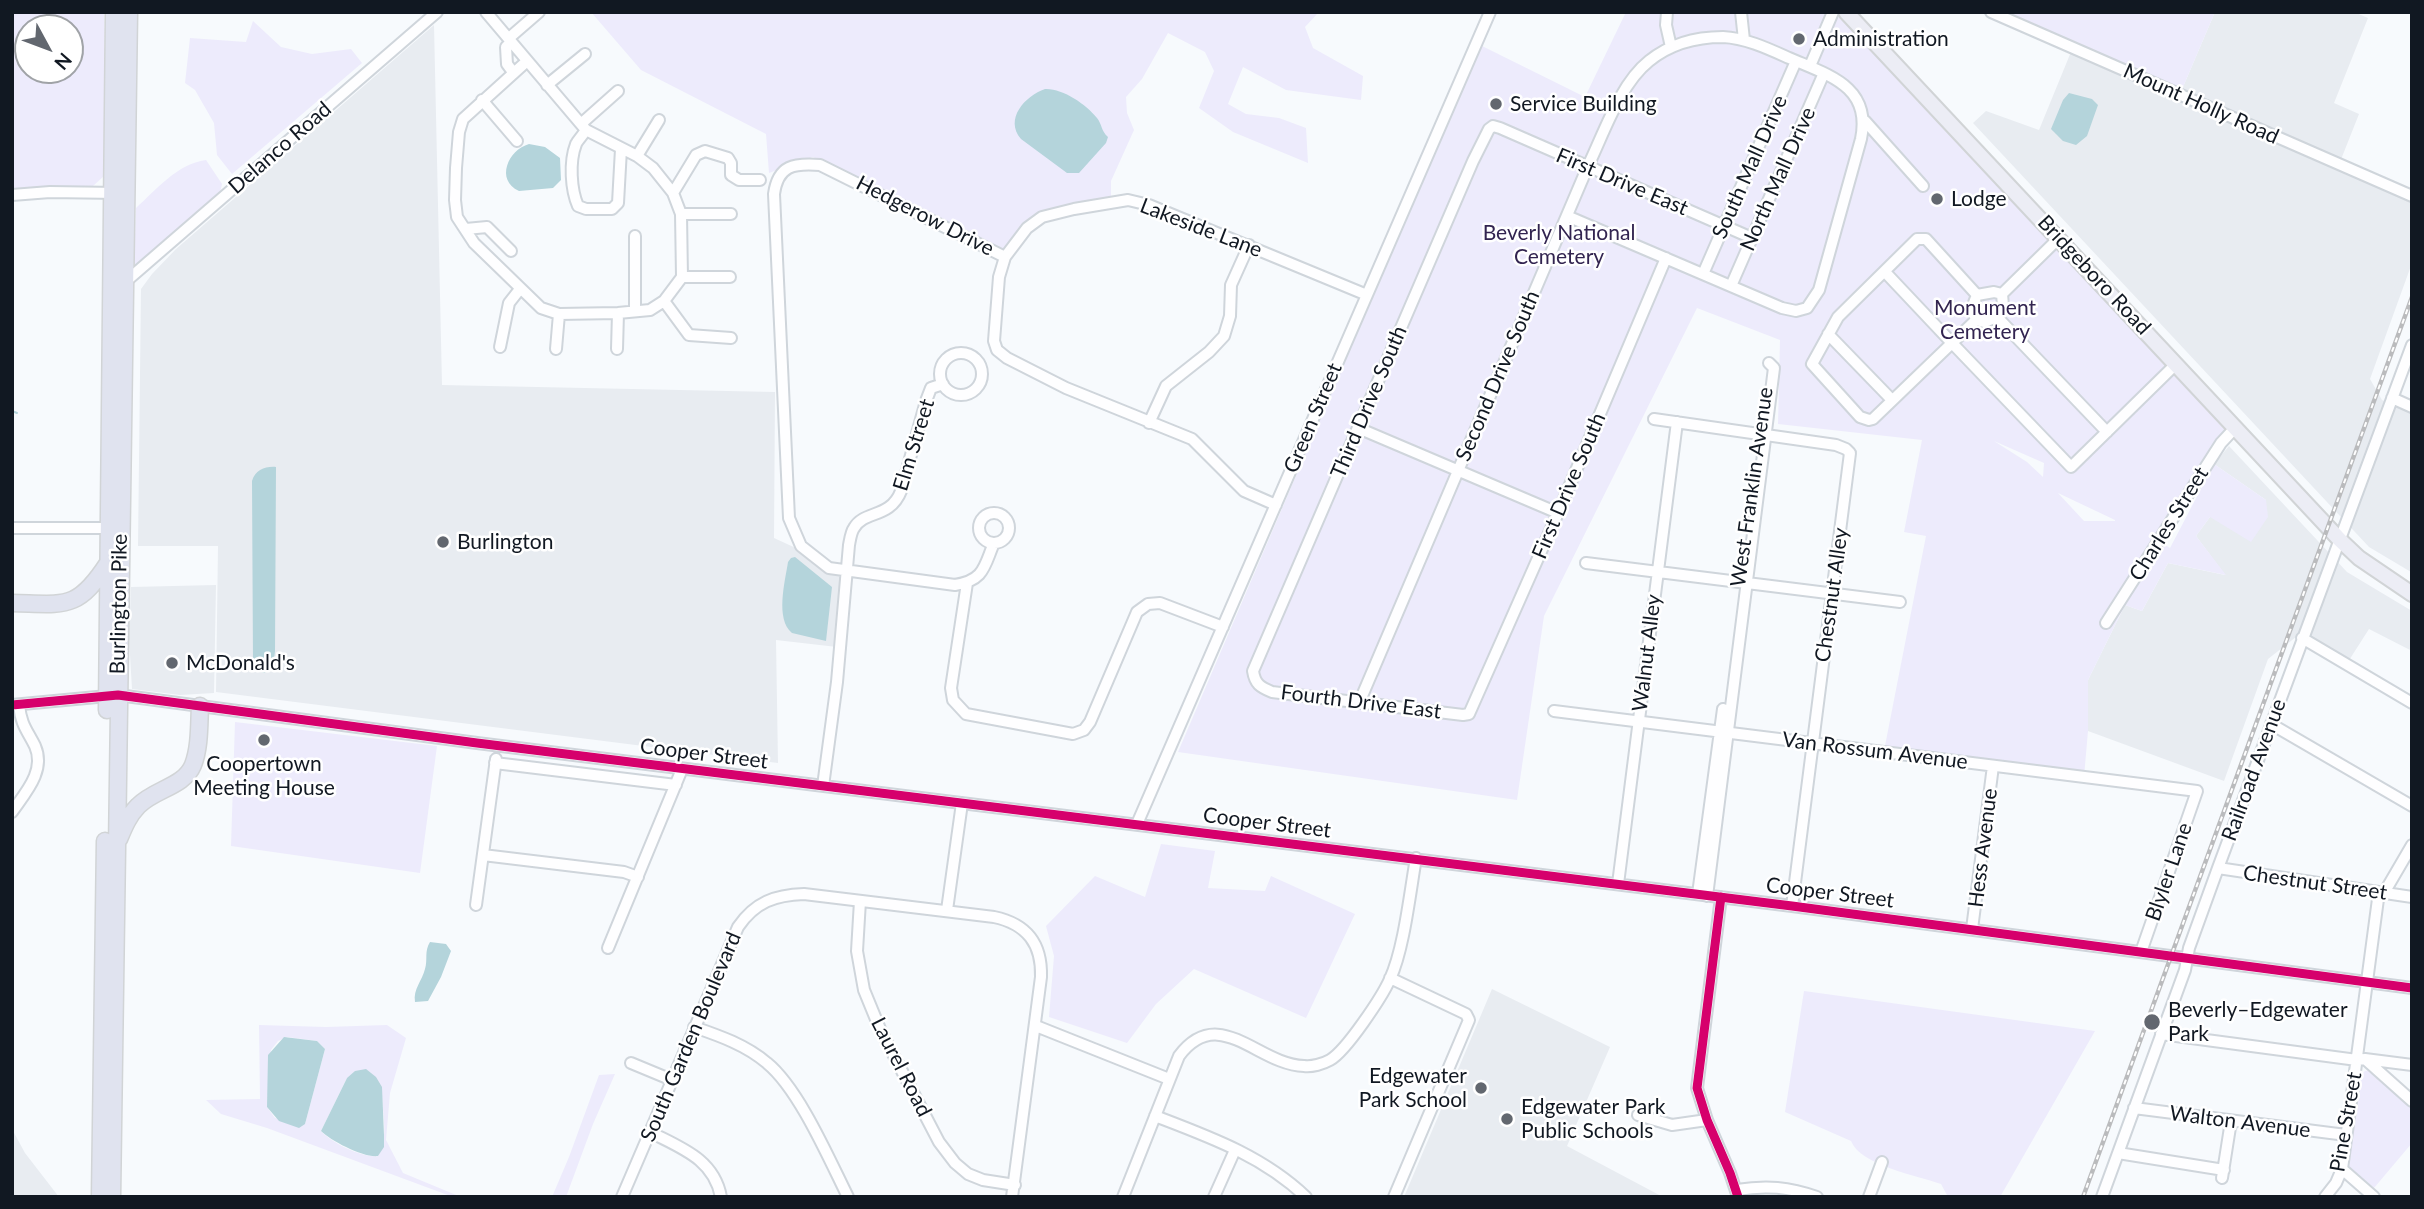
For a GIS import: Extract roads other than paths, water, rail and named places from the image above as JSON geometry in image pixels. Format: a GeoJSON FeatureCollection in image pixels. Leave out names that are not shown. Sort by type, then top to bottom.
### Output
{"type":"FeatureCollection","features":[{"type":"Feature","properties":{"kind":"highway","name":"Burlington Pike"},"geometry":{"type":"LineString","coordinates":[[100,1197],[124,283],[118,193],[114,12]]}},
{"type":"Feature","properties":{"kind":"highway","name":"Burlington Pike"},"geometry":{"type":"LineString","coordinates":[[112,1197],[116,848],[108,563],[118,193],[129,12]]}},
{"type":"Feature","properties":{"kind":"highway"},"geometry":{"type":"LineString","coordinates":[[12,603],[54,604],[78,598],[95,583],[108,563]]}},
{"type":"Feature","properties":{"kind":"highway"},"geometry":{"type":"LineString","coordinates":[[116,848],[125,825],[139,805],[190,772],[196,754],[200,706]]}},
{"type":"Feature","properties":{"kind":"main road","name":"Bridgeboro Road"},"geometry":{"type":"LineString","coordinates":[[1846,12],[2340,540],[2359,558],[2412,594]]}},
{"type":"Feature","properties":{"kind":"street","name":"Delanco Road"},"geometry":{"type":"LineString","coordinates":[[124,283],[437,12]]}},
{"type":"Feature","properties":{"kind":"street"},"geometry":{"type":"LineString","coordinates":[[486,12],[584,127],[637,156],[653,168],[673,193],[681,214],[682,277],[664,301],[650,310],[559,314],[541,309],[474,243],[457,217],[455,200],[459,132],[463,119],[526,62]]}},
{"type":"Feature","properties":{"kind":"street"},"geometry":{"type":"LineString","coordinates":[[513,72],[507,64],[506,47],[539,12]]}},
{"type":"Feature","properties":{"kind":"street","name":"Green Street"},"geometry":{"type":"LineString","coordinates":[[1137,824],[1490,12]]}},
{"type":"Feature","properties":{"kind":"street"},"geometry":{"type":"LineString","coordinates":[[1667,12],[1666,25],[1671,47]]}},
{"type":"Feature","properties":{"kind":"street"},"geometry":{"type":"LineString","coordinates":[[1741,12],[1744,40]]}},
{"type":"Feature","properties":{"kind":"street"},"geometry":{"type":"LineString","coordinates":[[1810,66],[1833,12]]}},
{"type":"Feature","properties":{"kind":"street","name":"Mount Holly Road"},"geometry":{"type":"LineString","coordinates":[[1991,12],[2412,195]]}},
{"type":"Feature","properties":{"kind":"street","name":"Second Drive South"},"geometry":{"type":"LineString","coordinates":[[1359,703],[1588,166],[1630,80],[1649,61],[1671,47],[1690,41],[1723,37],[1744,40],[1810,66],[1842,81],[1860,106],[1865,121],[1923,186]]}},
{"type":"Feature","properties":{"kind":"street"},"geometry":{"type":"LineString","coordinates":[[547,85],[585,54]]}},
{"type":"Feature","properties":{"kind":"street","name":"South Mall Drive"},"geometry":{"type":"LineString","coordinates":[[1703,274],[1796,61]]}},
{"type":"Feature","properties":{"kind":"street","name":"North Mall Drive"},"geometry":{"type":"LineString","coordinates":[[1731,286],[1824,73]]}},
{"type":"Feature","properties":{"kind":"street"},"geometry":{"type":"LineString","coordinates":[[618,91],[584,127],[576,144],[572,164],[573,196],[578,206],[586,209],[612,209],[618,203],[621,149]]}},
{"type":"Feature","properties":{"kind":"street"},"geometry":{"type":"LineString","coordinates":[[482,100],[517,141]]}},
{"type":"Feature","properties":{"kind":"street"},"geometry":{"type":"LineString","coordinates":[[637,156],[659,120]]}},
{"type":"Feature","properties":{"kind":"street"},"geometry":{"type":"LineString","coordinates":[[1567,216],[1782,308],[1796,311],[1807,308],[1819,290],[1865,121]]}},
{"type":"Feature","properties":{"kind":"street","name":"First Drive East"},"geometry":{"type":"LineString","coordinates":[[1493,126],[1752,238]]}},
{"type":"Feature","properties":{"kind":"street","name":"Third Drive South"},"geometry":{"type":"LineString","coordinates":[[1255,681],[1254,671],[1358,428],[1473,161],[1493,126]]}},
{"type":"Feature","properties":{"kind":"street"},"geometry":{"type":"LineString","coordinates":[[1860,145],[1880,138]]}},
{"type":"Feature","properties":{"kind":"street"},"geometry":{"type":"LineString","coordinates":[[673,193],[696,155],[705,151],[729,158],[731,175],[739,180],[760,180]]}},
{"type":"Feature","properties":{"kind":"street","name":"Hedgerow Drive"},"geometry":{"type":"LineString","coordinates":[[848,571],[829,568],[816,560],[801,546],[789,518],[774,194],[776,179],[784,170],[800,163],[820,165],[1005,257],[999,277],[994,341],[997,350]]}},
{"type":"Feature","properties":{"kind":"street"},"geometry":{"type":"LineString","coordinates":[[12,195],[50,192],[118,193]]}},
{"type":"Feature","properties":{"kind":"street","name":"Lakeside Lane"},"geometry":{"type":"LineString","coordinates":[[1005,257],[1027,228],[1042,217],[1128,200],[1149,205],[1367,295]]}},
{"type":"Feature","properties":{"kind":"street"},"geometry":{"type":"LineString","coordinates":[[681,214],[731,214]]}},
{"type":"Feature","properties":{"kind":"street"},"geometry":{"type":"LineString","coordinates":[[466,229],[487,227],[511,251]]}},
{"type":"Feature","properties":{"kind":"street"},"geometry":{"type":"LineString","coordinates":[[635,236],[635,311]]}},
{"type":"Feature","properties":{"kind":"street"},"geometry":{"type":"LineString","coordinates":[[1976,320],[1984,322],[1997,317],[2003,306],[2003,294],[2059,238]]}},
{"type":"Feature","properties":{"kind":"street"},"geometry":{"type":"LineString","coordinates":[[1976,320],[1869,421],[1860,417],[1812,364],[1838,317],[1917,239],[1926,239],[1977,295]]}},
{"type":"Feature","properties":{"kind":"street"},"geometry":{"type":"LineString","coordinates":[[1149,423],[1166,386],[1209,352],[1224,336],[1230,316],[1231,285],[1249,245]]}},
{"type":"Feature","properties":{"kind":"street","name":"First Drive South"},"geometry":{"type":"LineString","coordinates":[[1469,714],[1666,258]]}},
{"type":"Feature","properties":{"kind":"street"},"geometry":{"type":"LineString","coordinates":[[1885,272],[2071,467],[2176,364]]}},
{"type":"Feature","properties":{"kind":"street"},"geometry":{"type":"LineString","coordinates":[[682,277],[730,277]]}},
{"type":"Feature","properties":{"kind":"street"},"geometry":{"type":"LineString","coordinates":[[500,346],[509,303],[520,289]]}},
{"type":"Feature","properties":{"kind":"street"},"geometry":{"type":"LineString","coordinates":[[1977,295],[1994,292],[2003,294]]}},
{"type":"Feature","properties":{"kind":"street"},"geometry":{"type":"LineString","coordinates":[[1976,320],[1972,308],[1977,295]]}},
{"type":"Feature","properties":{"kind":"street"},"geometry":{"type":"LineString","coordinates":[[664,301],[689,335],[731,338]]}},
{"type":"Feature","properties":{"kind":"street"},"geometry":{"type":"LineString","coordinates":[[617,349],[618,313]]}},
{"type":"Feature","properties":{"kind":"street"},"geometry":{"type":"LineString","coordinates":[[556,349],[559,314]]}},
{"type":"Feature","properties":{"kind":"street"},"geometry":{"type":"LineString","coordinates":[[1997,317],[2107,432]]}},
{"type":"Feature","properties":{"kind":"street"},"geometry":{"type":"LineString","coordinates":[[1828,334],[1892,400]]}},
{"type":"Feature","properties":{"kind":"street","name":"Railroad Avenue"},"geometry":{"type":"LineString","coordinates":[[2102,1197],[2218,868],[2412,345]]}},
{"type":"Feature","properties":{"kind":"street"},"geometry":{"type":"LineString","coordinates":[[979,363],[997,350],[1007,358],[1066,388],[1192,439],[1244,491],[1276,505]]}},
{"type":"Feature","properties":{"kind":"street","name":"Elm Street"},"geometry":{"type":"LineString","coordinates":[[963,353],[975,358],[979,363],[980,383],[971,392],[958,395],[946,389],[940,371],[951,356],[963,353]]}},
{"type":"Feature","properties":{"kind":"street","name":"West Franklin Avenue"},"geometry":{"type":"LineString","coordinates":[[1703,895],[1769,363],[1774,368],[1762,434]]}},
{"type":"Feature","properties":{"kind":"street","name":"Elm Street"},"geometry":{"type":"LineString","coordinates":[[825,786],[840,685],[839,655],[849,544],[854,527],[863,519],[895,504],[931,388],[943,384]]}},
{"type":"Feature","properties":{"kind":"street"},"geometry":{"type":"LineString","coordinates":[[2392,398],[2412,407]]}},
{"type":"Feature","properties":{"kind":"street"},"geometry":{"type":"LineString","coordinates":[[1654,419],[1762,434]]}},
{"type":"Feature","properties":{"kind":"street","name":"Walnut Alley"},"geometry":{"type":"LineString","coordinates":[[1618,884],[1677,422]]}},
{"type":"Feature","properties":{"kind":"street"},"geometry":{"type":"LineString","coordinates":[[1358,428],[1558,513]]}},
{"type":"Feature","properties":{"kind":"street","name":"Charles Street"},"geometry":{"type":"LineString","coordinates":[[2106,623],[2221,443],[2235,428]]}},
{"type":"Feature","properties":{"kind":"street","name":"Chestnut Alley"},"geometry":{"type":"LineString","coordinates":[[1762,434],[1836,445],[1850,453],[1792,906]]}},
{"type":"Feature","properties":{"kind":"street"},"geometry":{"type":"LineString","coordinates":[[12,528],[109,528]]}},
{"type":"Feature","properties":{"kind":"street"},"geometry":{"type":"LineString","coordinates":[[848,571],[955,585],[967,583],[984,570],[994,542]]}},
{"type":"Feature","properties":{"kind":"street"},"geometry":{"type":"LineString","coordinates":[[1586,562],[1900,603]]}},
{"type":"Feature","properties":{"kind":"street"},"geometry":{"type":"LineString","coordinates":[[967,583],[951,688],[953,700],[966,714],[1073,734],[1084,730],[1090,722],[1140,609],[1148,604],[1160,603],[1223,627]]}},
{"type":"Feature","properties":{"kind":"street"},"geometry":{"type":"LineString","coordinates":[[2302,638],[2412,703]]}},
{"type":"Feature","properties":{"kind":"street","name":"Fourth Drive East"},"geometry":{"type":"LineString","coordinates":[[1255,681],[1272,692],[1469,714]]}},
{"type":"Feature","properties":{"kind":"street","name":"Cooper Street"},"geometry":{"type":"LineString","coordinates":[[16,705],[113,695],[497,746],[1416,858],[2412,988]]}},
{"type":"Feature","properties":{"kind":"street"},"geometry":{"type":"LineString","coordinates":[[12,812],[31,784],[38,767],[36,750],[23,727],[16,705]]}},
{"type":"Feature","properties":{"kind":"street","name":"Van Rossum Avenue"},"geometry":{"type":"LineString","coordinates":[[1554,711],[2197,792]]}},
{"type":"Feature","properties":{"kind":"street"},"geometry":{"type":"LineString","coordinates":[[2271,724],[2412,806]]}},
{"type":"Feature","properties":{"kind":"street"},"geometry":{"type":"LineString","coordinates":[[476,905],[497,746]]}},
{"type":"Feature","properties":{"kind":"street"},"geometry":{"type":"LineString","coordinates":[[495,763],[676,785]]}},
{"type":"Feature","properties":{"kind":"street","name":"Hess Avenue"},"geometry":{"type":"LineString","coordinates":[[1972,929],[1993,766]]}},
{"type":"Feature","properties":{"kind":"street"},"geometry":{"type":"LineString","coordinates":[[608,948],[682,769]]}},
{"type":"Feature","properties":{"kind":"street","name":"Blyler Lane"},"geometry":{"type":"LineString","coordinates":[[2141,952],[2197,792]]}},
{"type":"Feature","properties":{"kind":"street"},"geometry":{"type":"LineString","coordinates":[[947,910],[961,803]]}},
{"type":"Feature","properties":{"kind":"street","name":"Pine Street"},"geometry":{"type":"LineString","coordinates":[[2325,1197],[2336,1183],[2342,1169],[2361,1060],[2367,982],[2378,899],[2412,845]]}},
{"type":"Feature","properties":{"kind":"street"},"geometry":{"type":"LineString","coordinates":[[483,855],[638,877]]}},
{"type":"Feature","properties":{"kind":"street"},"geometry":{"type":"LineString","coordinates":[[1123,1197],[1169,1079],[1179,1056],[1188,1044],[1213,1034],[1226,1035],[1289,1064],[1304,1066],[1331,1060],[1342,1050],[1390,978],[1397,958],[1416,858]]}},
{"type":"Feature","properties":{"kind":"street","name":"Chestnut Street"},"geometry":{"type":"LineString","coordinates":[[2218,868],[2412,897]]}},
{"type":"Feature","properties":{"kind":"street","name":"South Garden Boulevard"},"geometry":{"type":"LineString","coordinates":[[622,1197],[733,934],[753,908],[774,897],[797,894],[947,910],[1011,921],[1032,938],[1041,966],[1036,1026],[1012,1197]]}},
{"type":"Feature","properties":{"kind":"street"},"geometry":{"type":"LineString","coordinates":[[1721,897],[1697,1077],[1697,1088],[1707,1121],[1737,1194],[1768,1186],[1817,1197]]}},
{"type":"Feature","properties":{"kind":"street","name":"Laurel Road"},"geometry":{"type":"LineString","coordinates":[[860,901],[858,960],[864,990],[880,1029],[939,1142],[955,1163],[968,1174],[983,1180],[1015,1185]]}},
{"type":"Feature","properties":{"kind":"street"},"geometry":{"type":"LineString","coordinates":[[1390,978],[1466,1014],[1469,1020],[1395,1197]]}},
{"type":"Feature","properties":{"kind":"street"},"geometry":{"type":"LineString","coordinates":[[1036,1026],[1169,1079]]}},
{"type":"Feature","properties":{"kind":"street"},"geometry":{"type":"LineString","coordinates":[[694,1027],[750,1050],[776,1071],[791,1090],[848,1197]]}},
{"type":"Feature","properties":{"kind":"street"},"geometry":{"type":"LineString","coordinates":[[2161,1034],[2412,1065]]}},
{"type":"Feature","properties":{"kind":"street"},"geometry":{"type":"LineString","coordinates":[[2361,1060],[2412,1101]]}},
{"type":"Feature","properties":{"kind":"street"},"geometry":{"type":"LineString","coordinates":[[631,1063],[672,1080]]}},
{"type":"Feature","properties":{"kind":"street","name":"Walton Avenue"},"geometry":{"type":"LineString","coordinates":[[2134,1108],[2346,1135]]}},
{"type":"Feature","properties":{"kind":"street"},"geometry":{"type":"LineString","coordinates":[[1638,1115],[1672,1125],[1707,1121]]}},
{"type":"Feature","properties":{"kind":"street"},"geometry":{"type":"LineString","coordinates":[[1155,1116],[1235,1150],[1276,1171],[1306,1197]]}},
{"type":"Feature","properties":{"kind":"street"},"geometry":{"type":"LineString","coordinates":[[2118,1153],[2223,1174],[2231,1121]]}},
{"type":"Feature","properties":{"kind":"street"},"geometry":{"type":"LineString","coordinates":[[650,1132],[704,1163],[716,1177],[722,1197]]}},
{"type":"Feature","properties":{"kind":"street"},"geometry":{"type":"LineString","coordinates":[[1214,1197],[1235,1150]]}},
{"type":"Feature","properties":{"kind":"street"},"geometry":{"type":"LineString","coordinates":[[1869,1197],[1882,1162]]}},
{"type":"Feature","properties":{"kind":"street"},"geometry":{"type":"LineString","coordinates":[[2342,1169],[2374,1197]]}},
{"type":"Feature","properties":{"kind":"water"},"geometry":{"type":"Polygon","coordinates":[[[1045,89],[1066,94],[1087,107],[1108,137],[1106,143],[1079,173],[1067,173],[1021,139],[1016,131],[1019,109],[1030,97],[1045,89]]]}},
{"type":"Feature","properties":{"kind":"water"},"geometry":{"type":"Polygon","coordinates":[[[2069,93],[2092,99],[2098,105],[2087,136],[2076,145],[2063,141],[2051,129],[2063,100],[2069,93]]]}},
{"type":"Feature","properties":{"kind":"water"},"geometry":{"type":"Polygon","coordinates":[[[529,144],[545,147],[560,158],[561,180],[553,188],[519,191],[507,180],[510,159],[515,152],[529,144]]]}},
{"type":"Feature","properties":{"kind":"water"},"geometry":{"type":"Polygon","coordinates":[[[276,467],[275,651],[273,667],[264,673],[257,670],[253,664],[252,481],[261,470],[276,467]]]}},
{"type":"Feature","properties":{"kind":"water"},"geometry":{"type":"Polygon","coordinates":[[[795,557],[832,587],[826,641],[792,633],[784,619],[782,600],[788,562],[795,557]]]}},
{"type":"Feature","properties":{"kind":"water"},"geometry":{"type":"Polygon","coordinates":[[[430,942],[446,944],[451,951],[428,1001],[415,1002],[415,993],[425,969],[430,942]]]}},
{"type":"Feature","properties":{"kind":"water"},"geometry":{"type":"Polygon","coordinates":[[[284,1037],[317,1041],[325,1049],[305,1124],[299,1128],[279,1121],[267,1107],[268,1055],[284,1037]]]}},
{"type":"Feature","properties":{"kind":"water"},"geometry":{"type":"Polygon","coordinates":[[[366,1069],[376,1077],[382,1087],[384,1147],[378,1156],[348,1148],[321,1131],[347,1078],[355,1071],[366,1069]]]}},
{"type":"Feature","properties":{"kind":"waterway"},"geometry":{"type":"LineString","coordinates":[[12,411],[17,413]]}},
{"type":"Feature","properties":{"kind":"railway"},"geometry":{"type":"LineString","coordinates":[[2083,1197],[2412,297]]}},
{"type":"Feature","properties":{"kind":"place","name":"Administration"},"geometry":{"type":"Point","coordinates":[1799,39]}},
{"type":"Feature","properties":{"kind":"place","name":"Service Building"},"geometry":{"type":"Point","coordinates":[1496,104]}},
{"type":"Feature","properties":{"kind":"place","name":"Lodge"},"geometry":{"type":"Point","coordinates":[1937,199]}},
{"type":"Feature","properties":{"kind":"place","name":"Burlington"},"geometry":{"type":"Point","coordinates":[443,542]}},
{"type":"Feature","properties":{"kind":"place","name":"McDonald's"},"geometry":{"type":"Point","coordinates":[172,663]}},
{"type":"Feature","properties":{"kind":"place","name":"Coopertown Meeting House"},"geometry":{"type":"Point","coordinates":[264,740]}},
{"type":"Feature","properties":{"kind":"place","name":"Beverly–Edgewater Park"},"geometry":{"type":"Point","coordinates":[2152,1022]}},
{"type":"Feature","properties":{"kind":"place","name":"Edgewater Park School"},"geometry":{"type":"Point","coordinates":[1481,1088]}},
{"type":"Feature","properties":{"kind":"place","name":"Edgewater Park Public Schools"},"geometry":{"type":"Point","coordinates":[1507,1119]}},
{"type":"Feature","properties":{"kind":"park label","name":"Beverly National Cemetery"},"geometry":{"type":"Point","coordinates":[1559,245]}},
{"type":"Feature","properties":{"kind":"park label","name":"Monument Cemetery"},"geometry":{"type":"Point","coordinates":[1985,320]}}]}
